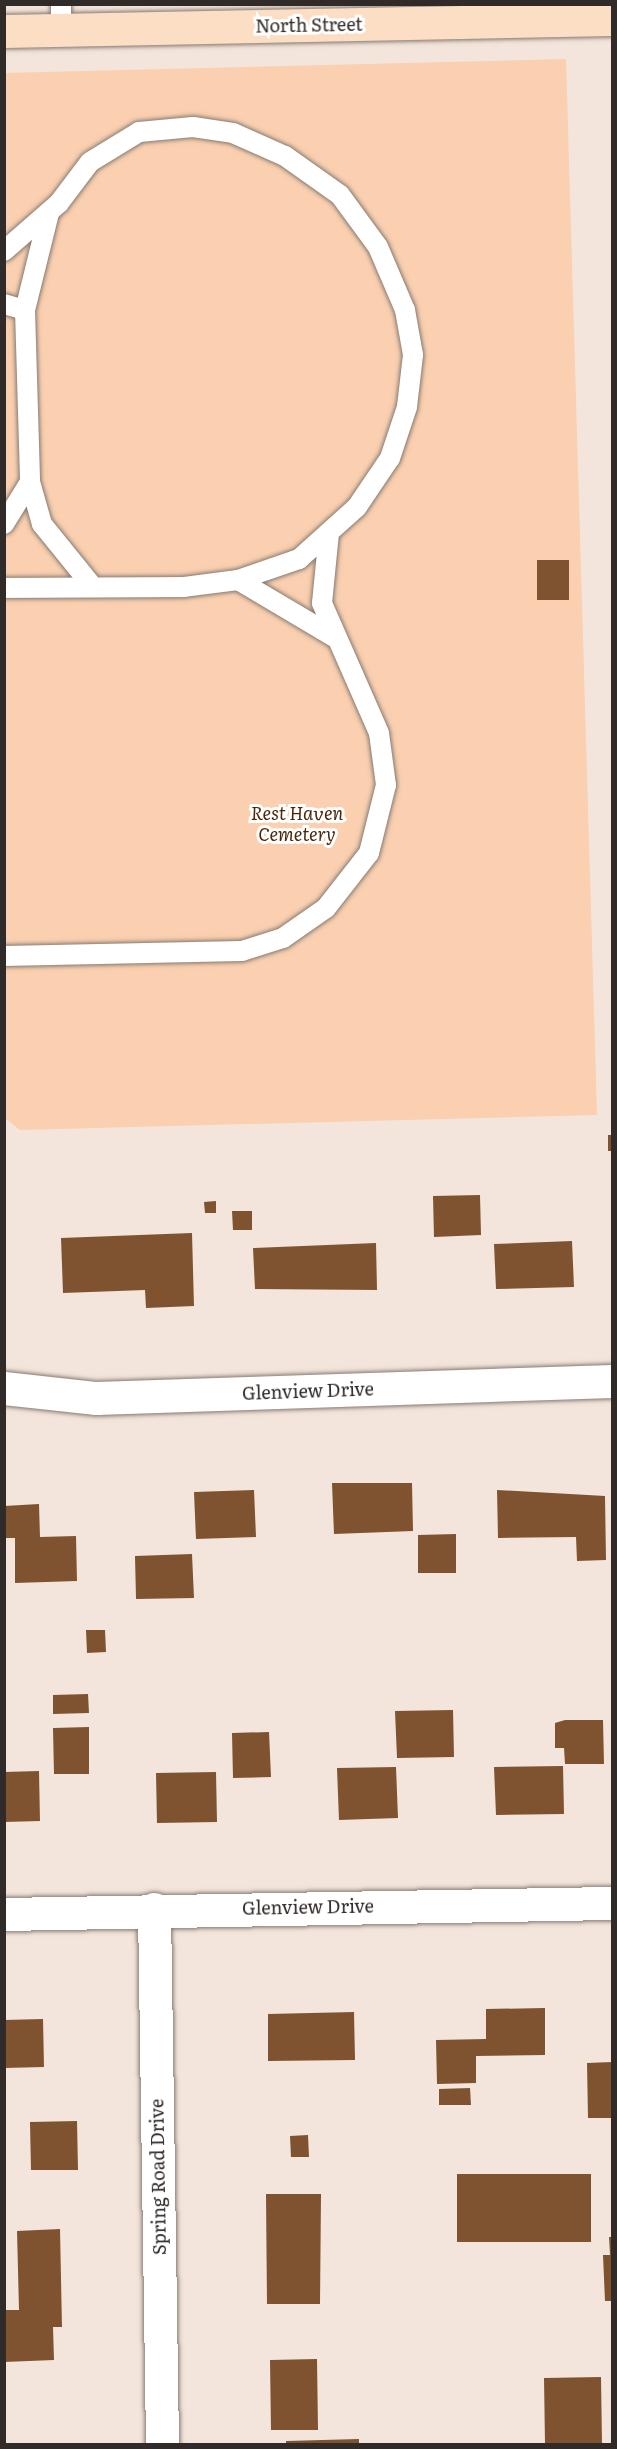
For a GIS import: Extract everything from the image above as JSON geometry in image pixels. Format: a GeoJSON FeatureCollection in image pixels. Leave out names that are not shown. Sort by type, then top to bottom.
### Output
{"type":"FeatureCollection","features":[{"type":"Feature","properties":{"kind":"street","name":"North Street"},"geometry":{"type":"LineString","coordinates":[[4,31],[61,17],[612,20]]}},
{"type":"Feature","properties":{"kind":"street","name":"Glenview Drive"},"geometry":{"type":"LineString","coordinates":[[4,1388],[96,1398],[612,1381]]}},
{"type":"Feature","properties":{"kind":"street","name":"Glenview Drive"},"geometry":{"type":"LineString","coordinates":[[4,1914],[154,1909],[612,1903]]}},
{"type":"Feature","properties":{"kind":"street","name":"Spring Road Drive"},"geometry":{"type":"LineString","coordinates":[[154,1909],[162,2445]]}},
{"type":"Feature","properties":{"kind":"lane"},"geometry":{"type":"LineString","coordinates":[[4,251],[49,213],[90,162],[139,132],[193,127],[233,133],[285,156],[340,195],[378,247],[405,310],[413,355],[407,407],[390,458],[357,507],[299,559],[238,580],[184,587],[4,588]]}},
{"type":"Feature","properties":{"kind":"lane"},"geometry":{"type":"LineString","coordinates":[[49,213],[24,310],[30,482],[42,524],[93,587]]}},
{"type":"Feature","properties":{"kind":"lane"},"geometry":{"type":"LineString","coordinates":[[4,304],[24,310]]}},
{"type":"Feature","properties":{"kind":"lane"},"geometry":{"type":"LineString","coordinates":[[4,524],[30,482]]}},
{"type":"Feature","properties":{"kind":"lane"},"geometry":{"type":"LineString","coordinates":[[4,956],[242,951],[283,938],[326,908],[369,853],[386,785],[379,733],[322,603],[329,533]]}},
{"type":"Feature","properties":{"kind":"lane"},"geometry":{"type":"LineString","coordinates":[[238,580],[336,639]]}},
{"type":"Feature","properties":{"kind":"green space","name":"Rest Haven Cemetery"},"geometry":{"type":"Polygon","coordinates":[[[566,59],[597,1115],[20,1130],[5,1118],[4,73],[566,59]]]}},
{"type":"Feature","properties":{"kind":"building"},"geometry":{"type":"Polygon","coordinates":[[[537,560],[569,560],[569,600],[537,600],[537,560]]]}},
{"type":"Feature","properties":{"kind":"building"},"geometry":{"type":"Polygon","coordinates":[[[608,1135],[612,1135],[612,1151],[608,1151],[608,1135]]]}},
{"type":"Feature","properties":{"kind":"building"},"geometry":{"type":"Polygon","coordinates":[[[480,1195],[481,1235],[434,1237],[433,1196],[480,1195]]]}},
{"type":"Feature","properties":{"kind":"building"},"geometry":{"type":"Polygon","coordinates":[[[216,1201],[216,1213],[205,1213],[204,1202],[216,1201]]]}},
{"type":"Feature","properties":{"kind":"building"},"geometry":{"type":"Polygon","coordinates":[[[232,1211],[252,1211],[252,1230],[233,1230],[232,1211]]]}},
{"type":"Feature","properties":{"kind":"building"},"geometry":{"type":"Polygon","coordinates":[[[192,1233],[194,1306],[146,1308],[145,1290],[63,1293],[61,1238],[192,1233]]]}},
{"type":"Feature","properties":{"kind":"building"},"geometry":{"type":"Polygon","coordinates":[[[572,1241],[574,1287],[496,1289],[494,1244],[572,1241]]]}},
{"type":"Feature","properties":{"kind":"building"},"geometry":{"type":"Polygon","coordinates":[[[376,1243],[377,1290],[255,1289],[253,1248],[376,1243]]]}},
{"type":"Feature","properties":{"kind":"building"},"geometry":{"type":"Polygon","coordinates":[[[332,1483],[412,1483],[413,1531],[334,1534],[332,1483]]]}},
{"type":"Feature","properties":{"kind":"building"},"geometry":{"type":"Polygon","coordinates":[[[254,1490],[256,1537],[196,1539],[194,1492],[254,1490]]]}},
{"type":"Feature","properties":{"kind":"building"},"geometry":{"type":"Polygon","coordinates":[[[497,1490],[605,1496],[606,1560],[577,1561],[576,1537],[498,1538],[497,1490]]]}},
{"type":"Feature","properties":{"kind":"building"},"geometry":{"type":"Polygon","coordinates":[[[39,1504],[40,1537],[76,1536],[77,1581],[15,1583],[15,1538],[5,1538],[4,1506],[39,1504]]]}},
{"type":"Feature","properties":{"kind":"building"},"geometry":{"type":"Polygon","coordinates":[[[456,1534],[456,1573],[418,1573],[418,1535],[456,1534]]]}},
{"type":"Feature","properties":{"kind":"building"},"geometry":{"type":"Polygon","coordinates":[[[192,1554],[194,1598],[136,1599],[135,1556],[192,1554]]]}},
{"type":"Feature","properties":{"kind":"building"},"geometry":{"type":"Polygon","coordinates":[[[86,1630],[105,1630],[106,1652],[87,1653],[86,1630]]]}},
{"type":"Feature","properties":{"kind":"building"},"geometry":{"type":"Polygon","coordinates":[[[88,1694],[89,1713],[53,1714],[53,1695],[88,1694]]]}},
{"type":"Feature","properties":{"kind":"building"},"geometry":{"type":"Polygon","coordinates":[[[453,1710],[454,1757],[397,1758],[395,1711],[453,1710]]]}},
{"type":"Feature","properties":{"kind":"building"},"geometry":{"type":"Polygon","coordinates":[[[565,1720],[603,1720],[604,1764],[565,1764],[564,1748],[555,1748],[555,1723],[565,1720]]]}},
{"type":"Feature","properties":{"kind":"building"},"geometry":{"type":"Polygon","coordinates":[[[89,1727],[89,1774],[54,1774],[53,1728],[89,1727]]]}},
{"type":"Feature","properties":{"kind":"building"},"geometry":{"type":"Polygon","coordinates":[[[269,1732],[271,1777],[233,1778],[232,1733],[269,1732]]]}},
{"type":"Feature","properties":{"kind":"building"},"geometry":{"type":"Polygon","coordinates":[[[563,1766],[564,1814],[496,1815],[494,1767],[563,1766]]]}},
{"type":"Feature","properties":{"kind":"building"},"geometry":{"type":"Polygon","coordinates":[[[396,1767],[398,1818],[339,1820],[337,1768],[396,1767]]]}},
{"type":"Feature","properties":{"kind":"building"},"geometry":{"type":"Polygon","coordinates":[[[39,1771],[40,1821],[4,1822],[4,1772],[39,1771]]]}},
{"type":"Feature","properties":{"kind":"building"},"geometry":{"type":"Polygon","coordinates":[[[216,1772],[217,1822],[157,1823],[156,1773],[216,1772]]]}},
{"type":"Feature","properties":{"kind":"building"},"geometry":{"type":"Polygon","coordinates":[[[545,2008],[545,2055],[476,2056],[476,2083],[437,2084],[436,2040],[486,2039],[486,2009],[545,2008]]]}},
{"type":"Feature","properties":{"kind":"building"},"geometry":{"type":"Polygon","coordinates":[[[354,2012],[355,2060],[268,2061],[268,2014],[354,2012]]]}},
{"type":"Feature","properties":{"kind":"building"},"geometry":{"type":"Polygon","coordinates":[[[43,2019],[44,2067],[4,2068],[4,2020],[43,2019]]]}},
{"type":"Feature","properties":{"kind":"building"},"geometry":{"type":"Polygon","coordinates":[[[612,2062],[612,2118],[588,2118],[587,2063],[612,2062]]]}},
{"type":"Feature","properties":{"kind":"building"},"geometry":{"type":"Polygon","coordinates":[[[470,2088],[471,2105],[439,2105],[439,2089],[470,2088]]]}},
{"type":"Feature","properties":{"kind":"building"},"geometry":{"type":"Polygon","coordinates":[[[77,2121],[78,2170],[31,2170],[30,2122],[77,2121]]]}},
{"type":"Feature","properties":{"kind":"building"},"geometry":{"type":"Polygon","coordinates":[[[308,2135],[309,2157],[291,2157],[290,2136],[308,2135]]]}},
{"type":"Feature","properties":{"kind":"building"},"geometry":{"type":"Polygon","coordinates":[[[457,2174],[591,2174],[591,2242],[457,2242],[457,2174]]]}},
{"type":"Feature","properties":{"kind":"building"},"geometry":{"type":"Polygon","coordinates":[[[266,2194],[321,2194],[320,2304],[267,2304],[266,2194]]]}},
{"type":"Feature","properties":{"kind":"building"},"geometry":{"type":"Polygon","coordinates":[[[60,2229],[62,2327],[53,2327],[54,2360],[4,2362],[4,2310],[19,2310],[17,2231],[60,2229]]]}},
{"type":"Feature","properties":{"kind":"building"},"geometry":{"type":"Polygon","coordinates":[[[609,2237],[612,2237],[612,2301],[605,2301],[603,2255],[610,2255],[609,2237]]]}},
{"type":"Feature","properties":{"kind":"building"},"geometry":{"type":"Polygon","coordinates":[[[317,2359],[318,2430],[271,2430],[270,2360],[317,2359]]]}},
{"type":"Feature","properties":{"kind":"building"},"geometry":{"type":"Polygon","coordinates":[[[601,2377],[602,2444],[545,2444],[544,2378],[601,2377]]]}},
{"type":"Feature","properties":{"kind":"building"},"geometry":{"type":"Polygon","coordinates":[[[359,2439],[359,2444],[286,2444],[286,2441],[359,2439]]]}}]}
